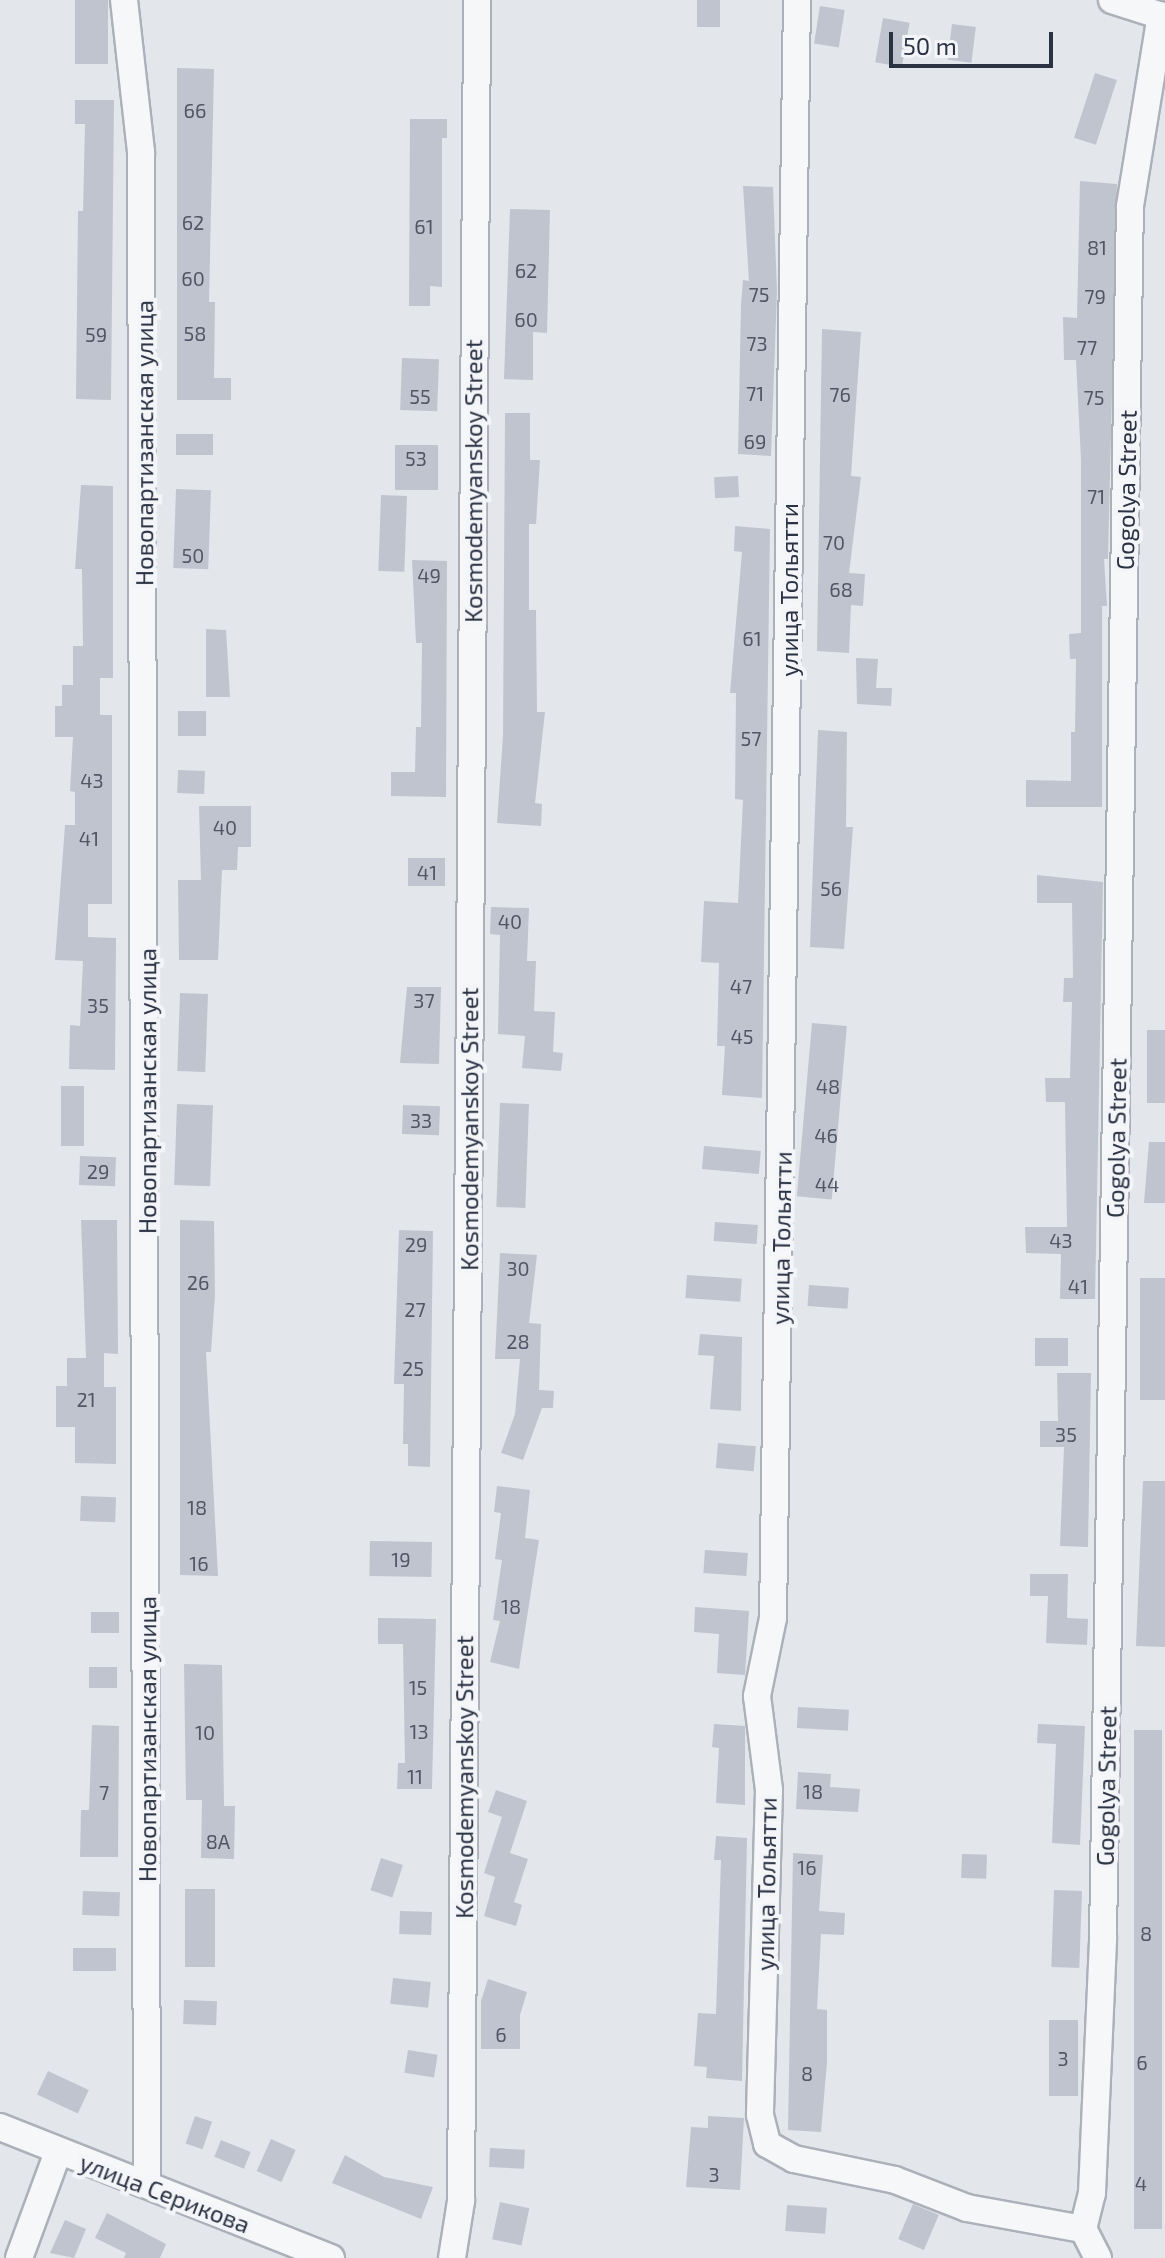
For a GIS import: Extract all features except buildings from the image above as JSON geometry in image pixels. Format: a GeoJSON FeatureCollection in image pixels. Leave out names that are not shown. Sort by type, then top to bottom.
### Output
{"type":"FeatureCollection","features":[{"type":"Feature","properties":{"kind":"street","name":"Новопартизанская улица"},"geometry":{"type":"LineString","coordinates":[[124,0],[141,184],[147,2183]]}},
{"type":"Feature","properties":{"kind":"street","name":"Kosmodemyanskoy Street"},"geometry":{"type":"LineString","coordinates":[[452,2258],[461,2185],[477,0]]}},
{"type":"Feature","properties":{"kind":"street","name":"улица Тольятти"},"geometry":{"type":"LineString","coordinates":[[797,0],[773,1618],[757,1696],[769,1790],[760,2115],[767,2144],[794,2159],[895,2180],[967,2208],[1083,2229]]}},
{"type":"Feature","properties":{"kind":"street"},"geometry":{"type":"LineString","coordinates":[[1112,0],[1163,16]]}},
{"type":"Feature","properties":{"kind":"street","name":"Gogolya Street"},"geometry":{"type":"LineString","coordinates":[[1083,2229],[1092,2193],[1103,1939],[1130,206],[1163,16]]}},
{"type":"Feature","properties":{"kind":"street","name":"улица Серикова"},"geometry":{"type":"LineString","coordinates":[[0,2127],[331,2258]]}},
{"type":"Feature","properties":{"kind":"street"},"geometry":{"type":"LineString","coordinates":[[19,2258],[58,2152]]}},
{"type":"Feature","properties":{"kind":"street"},"geometry":{"type":"LineString","coordinates":[[1083,2229],[1098,2258]]}}]}
